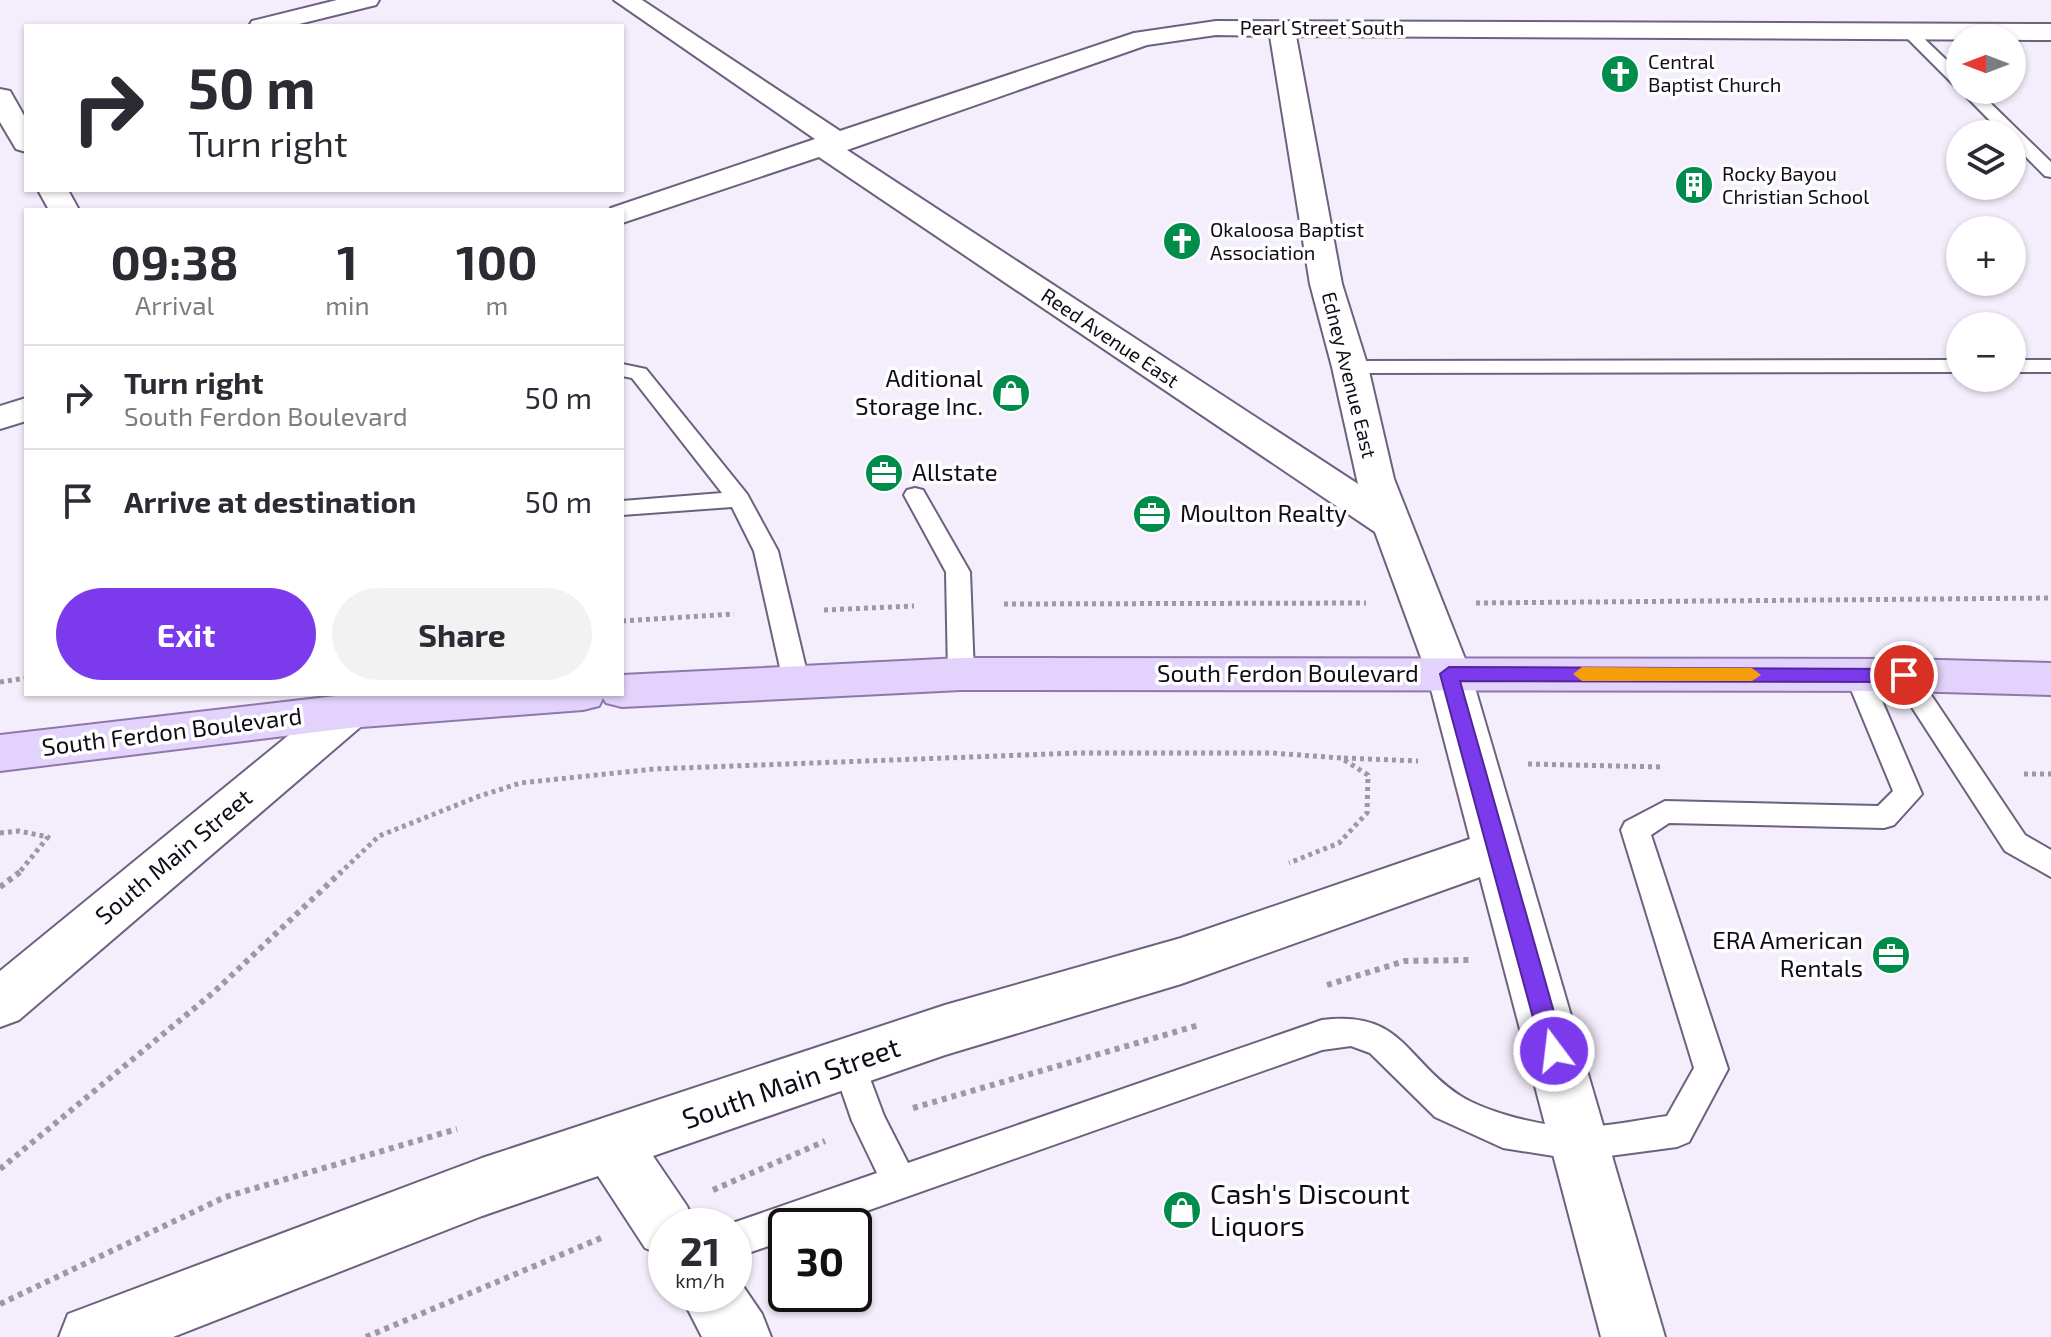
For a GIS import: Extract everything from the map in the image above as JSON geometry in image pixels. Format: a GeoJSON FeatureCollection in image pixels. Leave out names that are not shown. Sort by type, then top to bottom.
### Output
{"type":"FeatureCollection","features":[{"type":"Feature","properties":{"kind":"main road","name":"South Ferdon Boulevard"},"geometry":{"type":"LineString","coordinates":[[624,691],[961,674],[1904,675],[2051,679]]}},
{"type":"Feature","properties":{"kind":"main road","name":"South Ferdon Boulevard"},"geometry":{"type":"LineString","coordinates":[[0,753],[344,703],[530,696]]}},
{"type":"Feature","properties":{"kind":"street"},"geometry":{"type":"LineString","coordinates":[[269,24],[367,0]]}},
{"type":"Feature","properties":{"kind":"street","name":"Reed Avenue East"},"geometry":{"type":"LineString","coordinates":[[626,0],[832,146],[1395,527]]}},
{"type":"Feature","properties":{"kind":"street","name":"Edney Avenue East"},"geometry":{"type":"LineString","coordinates":[[1265,0],[1278,30],[1326,284],[1350,367],[1375,479],[1449,674],[1633,1337]]}},
{"type":"Feature","properties":{"kind":"street","name":"Pearl Street South"},"geometry":{"type":"LineString","coordinates":[[624,213],[832,146],[1143,38],[1216,28],[1278,30],[1610,20],[1908,31],[2051,32]]}},
{"type":"Feature","properties":{"kind":"street"},"geometry":{"type":"LineString","coordinates":[[0,88],[24,82]]}},
{"type":"Feature","properties":{"kind":"street"},"geometry":{"type":"LineString","coordinates":[[0,97],[24,139]]}},
{"type":"Feature","properties":{"kind":"street"},"geometry":{"type":"LineString","coordinates":[[0,418],[24,410]]}},
{"type":"Feature","properties":{"kind":"street","name":"South Main Street"},"geometry":{"type":"LineString","coordinates":[[0,1003],[344,703]]}},
{"type":"Feature","properties":{"kind":"street","name":"South Main Street"},"geometry":{"type":"LineString","coordinates":[[91,1337],[467,1192],[945,1030],[1181,961],[1498,850]]}},
{"type":"Feature","properties":{"kind":"street"},"geometry":{"type":"LineString","coordinates":[[611,1145],[653,1208]]}},
{"type":"Feature","properties":{"kind":"street"},"geometry":{"type":"LineString","coordinates":[[723,1312],[739,1337]]}},
{"type":"Feature","properties":{"kind":"lane"},"geometry":{"type":"LineString","coordinates":[[1908,31],[1946,68]]}},
{"type":"Feature","properties":{"kind":"lane"},"geometry":{"type":"LineString","coordinates":[[1982,104],[2051,172]]}},
{"type":"Feature","properties":{"kind":"lane"},"geometry":{"type":"LineString","coordinates":[[1350,367],[1946,366]]}},
{"type":"Feature","properties":{"kind":"lane"},"geometry":{"type":"LineString","coordinates":[[2026,366],[2051,366]]}},
{"type":"Feature","properties":{"kind":"lane"},"geometry":{"type":"LineString","coordinates":[[624,370],[639,373],[739,499],[766,551],[796,681]]}},
{"type":"Feature","properties":{"kind":"lane"},"geometry":{"type":"LineString","coordinates":[[915,495],[958,572],[961,674]]}},
{"type":"Feature","properties":{"kind":"lane"},"geometry":{"type":"LineString","coordinates":[[624,508],[739,499]]}},
{"type":"Feature","properties":{"kind":"lane"},"geometry":{"type":"LineString","coordinates":[[752,1234],[1322,1035],[1351,1031],[1382,1043],[1447,1106],[1503,1132],[1579,1144],[1677,1131],[1711,1069],[1635,830],[1665,812],[1884,817],[1908,794],[1858,675]]}},
{"type":"Feature","properties":{"kind":"lane"},"geometry":{"type":"LineString","coordinates":[[1904,675],[2015,843],[2051,865]]}},
{"type":"Feature","properties":{"kind":"lane"},"geometry":{"type":"LineString","coordinates":[[848,1063],[869,1121],[899,1182]]}},
{"type":"Feature","properties":{"kind":"path"},"geometry":{"type":"LineString","coordinates":[[624,621],[960,604],[2051,598]]}},
{"type":"Feature","properties":{"kind":"path"},"geometry":{"type":"LineString","coordinates":[[0,682],[24,678]]}},
{"type":"Feature","properties":{"kind":"path"},"geometry":{"type":"LineString","coordinates":[[0,1169],[214,992],[379,836],[520,783],[654,769],[1077,753],[1272,753],[1341,758],[1368,775],[1367,813],[1339,843],[1285,865]]}},
{"type":"Feature","properties":{"kind":"path"},"geometry":{"type":"LineString","coordinates":[[0,833],[19,831],[48,837],[25,868],[0,887]]}},
{"type":"Feature","properties":{"kind":"path"},"geometry":{"type":"LineString","coordinates":[[1314,989],[1405,961],[1528,959]]}},
{"type":"Feature","properties":{"kind":"path"},"geometry":{"type":"LineString","coordinates":[[689,1208],[869,1121],[1208,1022]]}},
{"type":"Feature","properties":{"kind":"path"},"geometry":{"type":"LineString","coordinates":[[0,1304],[225,1197],[469,1126]]}},
{"type":"Feature","properties":{"kind":"path"},"geometry":{"type":"LineString","coordinates":[[366,1337],[648,1226]]}},
{"type":"Feature","properties":{"kind":"slow traffic"},"geometry":{"type":"LineString","coordinates":[[1582,674],[1752,675]]}},
{"type":"Feature","properties":{"kind":"place","name":"Central Baptist Church"},"geometry":{"type":"Point","coordinates":[1620,74]}},
{"type":"Feature","properties":{"kind":"place","name":"Rocky Bayou Christian School"},"geometry":{"type":"Point","coordinates":[1694,185]}},
{"type":"Feature","properties":{"kind":"place","name":"Okaloosa Baptist Association"},"geometry":{"type":"Point","coordinates":[1182,241]}},
{"type":"Feature","properties":{"kind":"place","name":"Aditional Storage Inc."},"geometry":{"type":"Point","coordinates":[1011,393]}},
{"type":"Feature","properties":{"kind":"place","name":"Allstate"},"geometry":{"type":"Point","coordinates":[884,473]}},
{"type":"Feature","properties":{"kind":"place","name":"Moulton Realty"},"geometry":{"type":"Point","coordinates":[1152,514]}},
{"type":"Feature","properties":{"kind":"place","name":"ERA American Rentals"},"geometry":{"type":"Point","coordinates":[1891,955]}},
{"type":"Feature","properties":{"kind":"place","name":"Cash's Discount Liquors"},"geometry":{"type":"Point","coordinates":[1182,1210]}},
{"type":"Feature","properties":{"kind":"route"},"geometry":{"type":"LineString","coordinates":[[1554,1051],[1449,674],[1904,675]]}}]}
